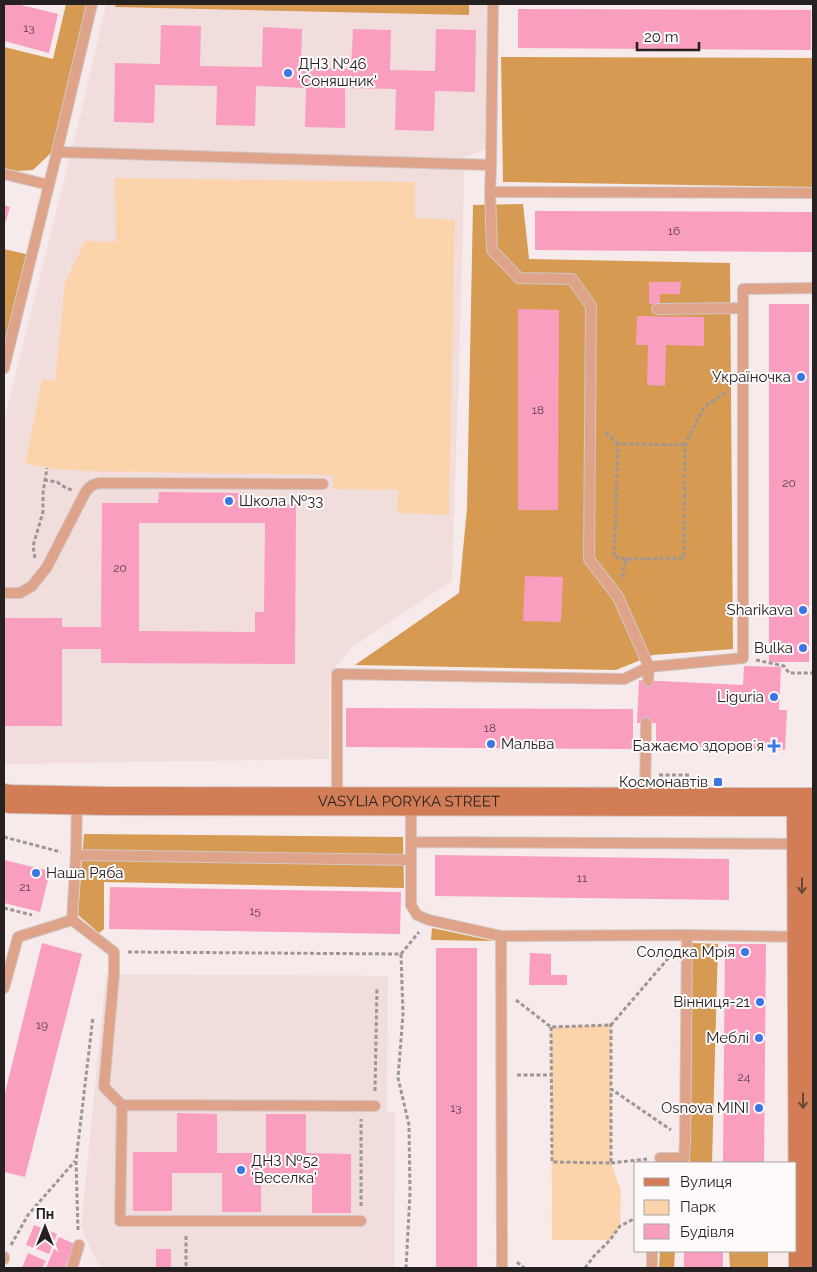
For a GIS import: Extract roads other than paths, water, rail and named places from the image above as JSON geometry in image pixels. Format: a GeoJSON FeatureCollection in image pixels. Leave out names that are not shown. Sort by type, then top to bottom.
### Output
{"type":"FeatureCollection","features":[{"type":"Feature","properties":{"kind":"street","name":"VASYLIA PORYKA STREET"},"geometry":{"type":"LineString","coordinates":[[4,798],[76,801],[807,802]]}},
{"type":"Feature","properties":{"kind":"street"},"geometry":{"type":"LineString","coordinates":[[803,1268],[800,1184],[808,1063],[802,937],[801,844],[807,802]]}},
{"type":"Feature","properties":{"kind":"lane"},"geometry":{"type":"LineString","coordinates":[[4,368],[6,347],[58,152],[92,4]]}},
{"type":"Feature","properties":{"kind":"lane"},"geometry":{"type":"LineString","coordinates":[[492,4],[490,192],[492,250],[519,278],[572,279],[591,306],[589,559],[618,597],[649,667],[648,681]]}},
{"type":"Feature","properties":{"kind":"lane"},"geometry":{"type":"LineString","coordinates":[[58,152],[491,165]]}},
{"type":"Feature","properties":{"kind":"lane"},"geometry":{"type":"LineString","coordinates":[[4,174],[49,185]]}},
{"type":"Feature","properties":{"kind":"lane"},"geometry":{"type":"LineString","coordinates":[[490,192],[813,193]]}},
{"type":"Feature","properties":{"kind":"lane"},"geometry":{"type":"LineString","coordinates":[[337,802],[336,674],[624,679],[649,667],[743,658],[743,289],[813,288]]}},
{"type":"Feature","properties":{"kind":"lane"},"geometry":{"type":"LineString","coordinates":[[657,309],[743,308]]}},
{"type":"Feature","properties":{"kind":"lane"},"geometry":{"type":"LineString","coordinates":[[4,593],[20,593],[32,586],[47,567],[85,493],[93,484],[323,484]]}},
{"type":"Feature","properties":{"kind":"lane"},"geometry":{"type":"LineString","coordinates":[[645,802],[646,723]]}},
{"type":"Feature","properties":{"kind":"lane"},"geometry":{"type":"LineString","coordinates":[[72,920],[76,855],[76,801]]}},
{"type":"Feature","properties":{"kind":"lane"},"geometry":{"type":"LineString","coordinates":[[411,802],[411,905],[417,915],[429,920],[501,936],[687,935],[802,937]]}},
{"type":"Feature","properties":{"kind":"lane"},"geometry":{"type":"LineString","coordinates":[[411,842],[801,844]]}},
{"type":"Feature","properties":{"kind":"lane"},"geometry":{"type":"LineString","coordinates":[[76,855],[411,860]]}},
{"type":"Feature","properties":{"kind":"lane"},"geometry":{"type":"LineString","coordinates":[[72,920],[114,952],[114,974],[104,1087],[122,1105],[375,1106]]}},
{"type":"Feature","properties":{"kind":"lane"},"geometry":{"type":"LineString","coordinates":[[4,988],[18,937],[72,920]]}},
{"type":"Feature","properties":{"kind":"lane"},"geometry":{"type":"LineString","coordinates":[[660,1158],[684,1158],[687,935]]}},
{"type":"Feature","properties":{"kind":"lane"},"geometry":{"type":"LineString","coordinates":[[501,936],[502,1268]]}},
{"type":"Feature","properties":{"kind":"lane"},"geometry":{"type":"LineString","coordinates":[[122,1105],[120,1221],[361,1221]]}},
{"type":"Feature","properties":{"kind":"lane"},"geometry":{"type":"LineString","coordinates":[[72,1268],[79,1246]]}},
{"type":"Feature","properties":{"kind":"lane"},"geometry":{"type":"LineString","coordinates":[[652,1252],[652,1268]]}},
{"type":"Feature","properties":{"kind":"place","name":"ДНЗ №46 'Соняшник'"},"geometry":{"type":"Point","coordinates":[288,73]}},
{"type":"Feature","properties":{"kind":"place","name":"Україночка"},"geometry":{"type":"Point","coordinates":[801,377]}},
{"type":"Feature","properties":{"kind":"place","name":"Школа №33"},"geometry":{"type":"Point","coordinates":[229,501]}},
{"type":"Feature","properties":{"kind":"place","name":"Sharikava"},"geometry":{"type":"Point","coordinates":[803,610]}},
{"type":"Feature","properties":{"kind":"place","name":"Bulka"},"geometry":{"type":"Point","coordinates":[803,648]}},
{"type":"Feature","properties":{"kind":"place","name":"Liguria"},"geometry":{"type":"Point","coordinates":[774,697]}},
{"type":"Feature","properties":{"kind":"place","name":"Мальва"},"geometry":{"type":"Point","coordinates":[491,744]}},
{"type":"Feature","properties":{"kind":"place","name":"Бажаємо здоровʼя"},"geometry":{"type":"Point","coordinates":[774,746]}},
{"type":"Feature","properties":{"kind":"place","name":"Космонавтів"},"geometry":{"type":"Point","coordinates":[718,782]}},
{"type":"Feature","properties":{"kind":"place","name":"Наша Ряба"},"geometry":{"type":"Point","coordinates":[36,873]}},
{"type":"Feature","properties":{"kind":"place","name":"Солодка Мрія"},"geometry":{"type":"Point","coordinates":[745,952]}},
{"type":"Feature","properties":{"kind":"place","name":"Вінниця-21"},"geometry":{"type":"Point","coordinates":[760,1002]}},
{"type":"Feature","properties":{"kind":"place","name":"Меблі"},"geometry":{"type":"Point","coordinates":[759,1038]}},
{"type":"Feature","properties":{"kind":"place","name":"Osnova MINI"},"geometry":{"type":"Point","coordinates":[759,1108]}},
{"type":"Feature","properties":{"kind":"place","name":"ДНЗ №52 'Веселка'"},"geometry":{"type":"Point","coordinates":[241,1170]}}]}
